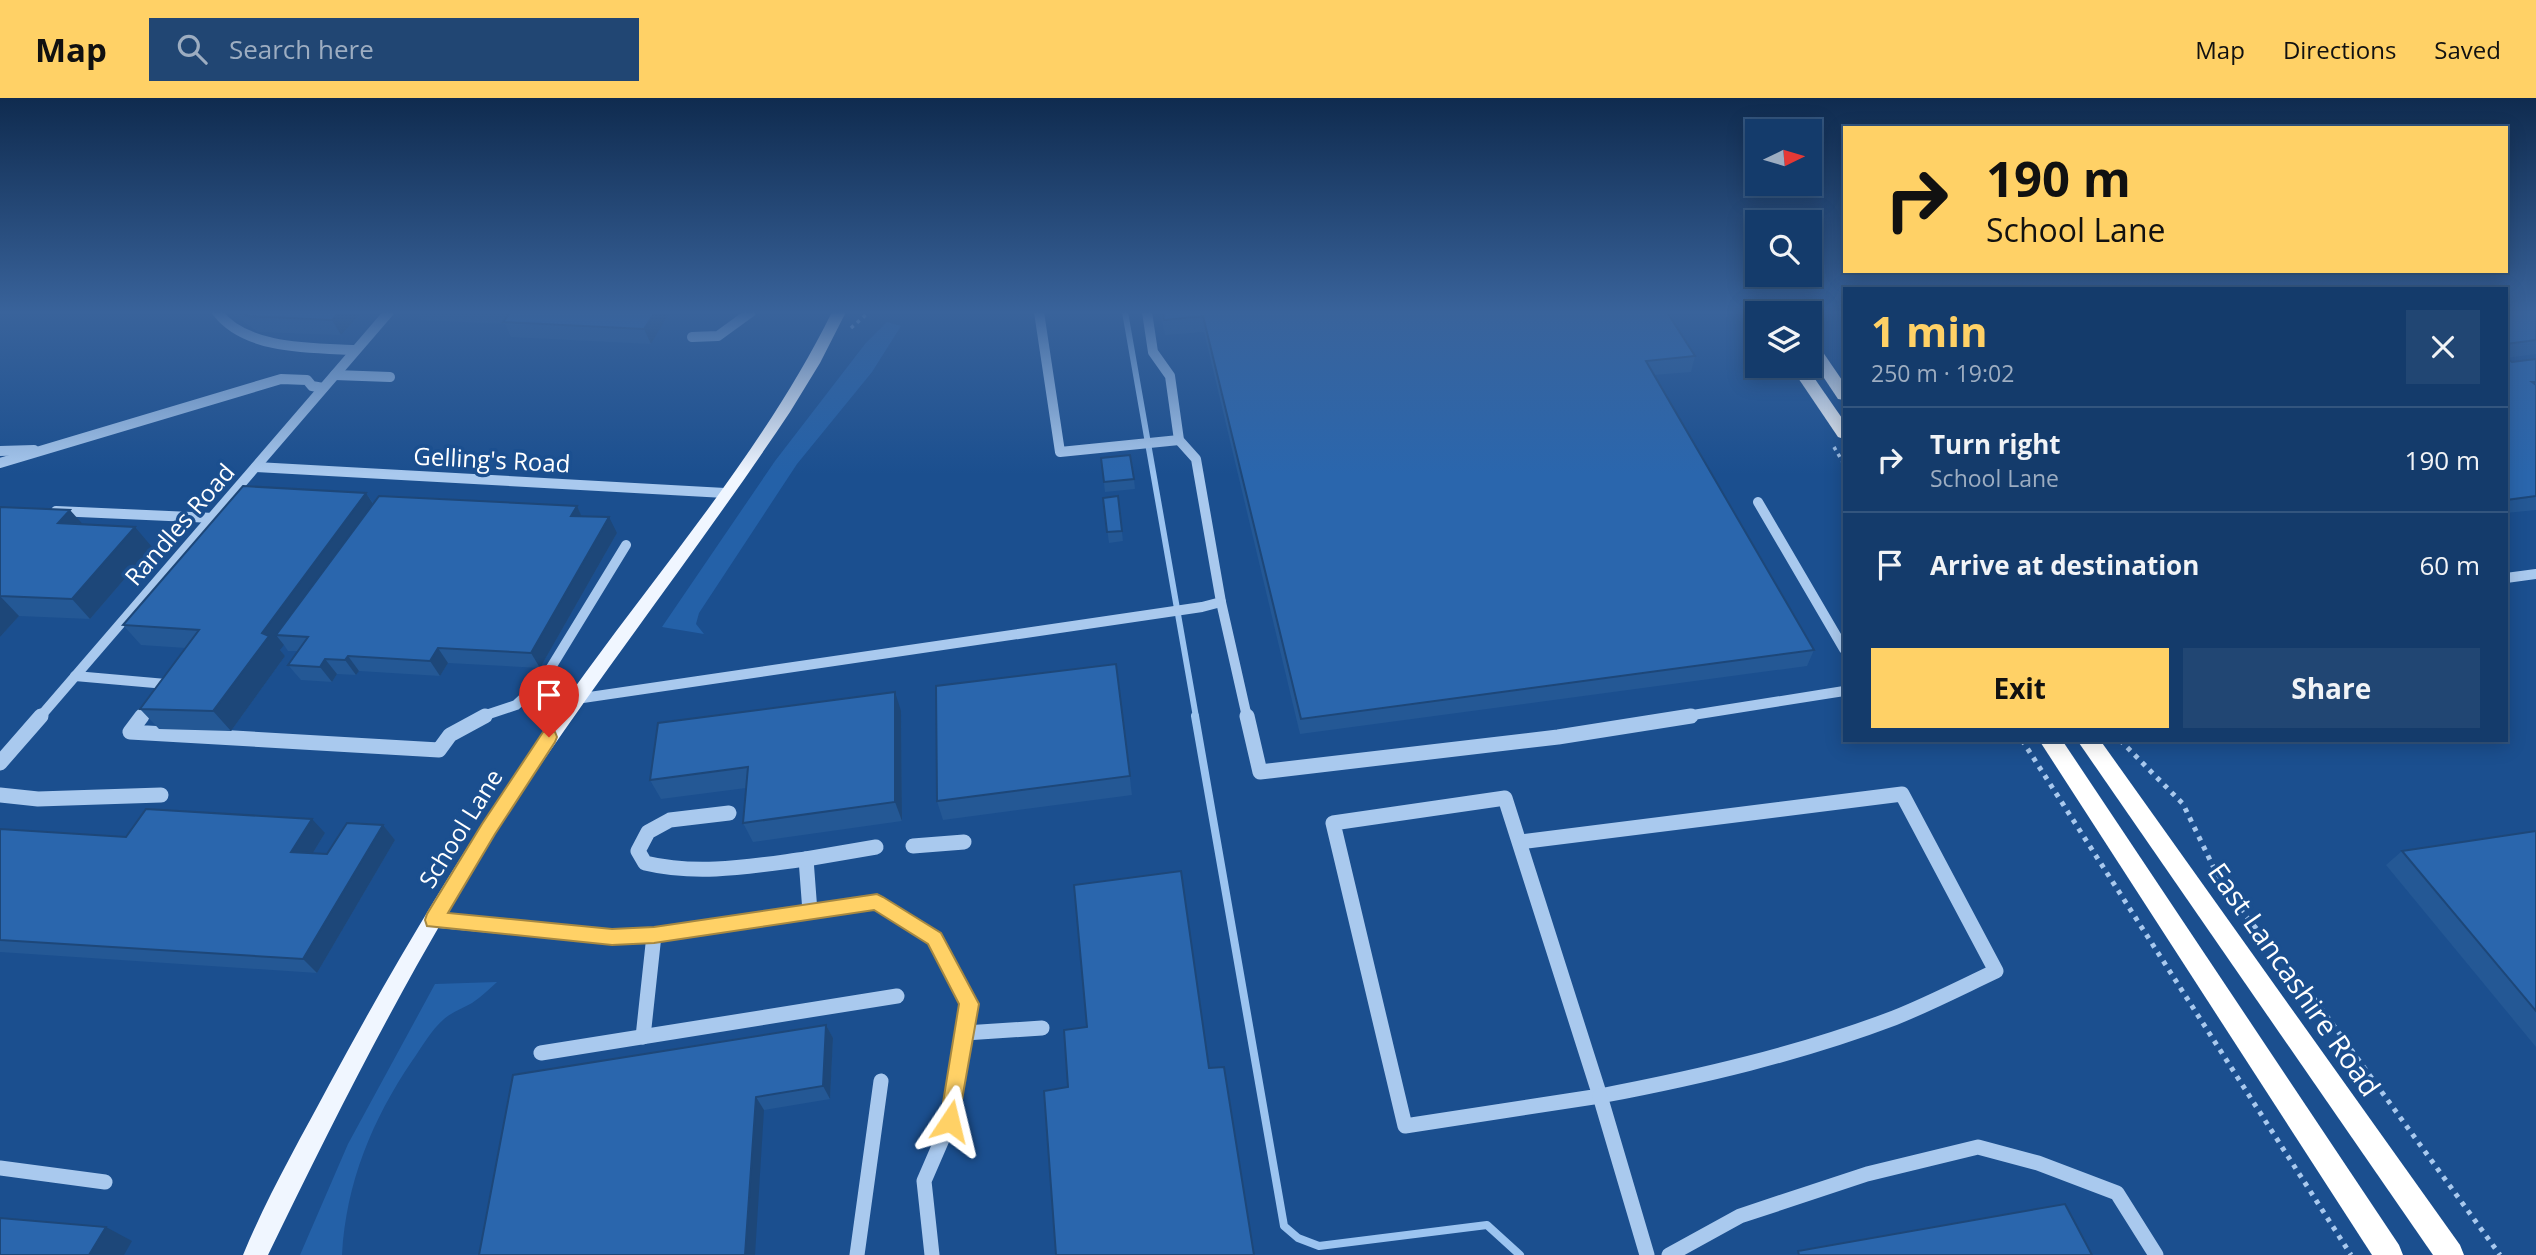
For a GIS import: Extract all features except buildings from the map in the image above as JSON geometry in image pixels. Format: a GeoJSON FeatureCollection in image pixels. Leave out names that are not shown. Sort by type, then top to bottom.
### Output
{"type":"FeatureCollection","features":[{"type":"Feature","properties":{"kind":"highway"},"geometry":{"type":"LineString","coordinates":[[1824,366],[1843,395]]}},
{"type":"Feature","properties":{"kind":"highway"},"geometry":{"type":"LineString","coordinates":[[1806,378],[1843,432]]}},
{"type":"Feature","properties":{"kind":"highway"},"geometry":{"type":"LineString","coordinates":[[2051,742],[2389,1255]]}},
{"type":"Feature","properties":{"kind":"highway","name":"East Lancashire Road"},"geometry":{"type":"LineString","coordinates":[[2089,742],[2450,1255]]}},
{"type":"Feature","properties":{"kind":"main road","name":"School Lane"},"geometry":{"type":"LineString","coordinates":[[255,1255],[318,1125],[375,1020],[488,829],[576,699],[725,493],[811,366]]}},
{"type":"Feature","properties":{"kind":"street","name":"Randles Road"},"geometry":{"type":"LineString","coordinates":[[0,763],[343,366]]}},
{"type":"Feature","properties":{"kind":"street"},"geometry":{"type":"LineString","coordinates":[[1047,366],[1060,452],[1180,440]]}},
{"type":"Feature","properties":{"kind":"street"},"geometry":{"type":"LineString","coordinates":[[1163,366],[1170,376],[1180,440],[1196,459],[1221,602],[1260,772],[1558,737],[1843,691]]}},
{"type":"Feature","properties":{"kind":"street"},"geometry":{"type":"LineString","coordinates":[[335,375],[390,377]]}},
{"type":"Feature","properties":{"kind":"street"},"geometry":{"type":"LineString","coordinates":[[0,463],[281,379],[307,380],[313,386],[323,388]]}},
{"type":"Feature","properties":{"kind":"street"},"geometry":{"type":"LineString","coordinates":[[0,451],[44,451]]}},
{"type":"Feature","properties":{"kind":"street","name":"Gelling's Road"},"geometry":{"type":"LineString","coordinates":[[256,467],[725,493]]}},
{"type":"Feature","properties":{"kind":"street"},"geometry":{"type":"LineString","coordinates":[[1758,502],[1843,647]]}},
{"type":"Feature","properties":{"kind":"street"},"geometry":{"type":"LineString","coordinates":[[41,510],[214,518]]}},
{"type":"Feature","properties":{"kind":"street"},"geometry":{"type":"LineString","coordinates":[[75,676],[166,684],[130,732],[439,750],[450,735],[478,718],[516,705],[544,679],[626,545]]}},
{"type":"Feature","properties":{"kind":"street"},"geometry":{"type":"LineString","coordinates":[[2508,578],[2536,574]]}},
{"type":"Feature","properties":{"kind":"street"},"geometry":{"type":"LineString","coordinates":[[576,699],[1191,609],[1221,602]]}},
{"type":"Feature","properties":{"kind":"street"},"geometry":{"type":"LineString","coordinates":[[1520,842],[1902,793],[1996,971],[1881,1023],[1754,1062],[1601,1097],[1405,1126],[1333,823],[1506,798],[1601,1097],[1647,1255]]}},
{"type":"Feature","properties":{"kind":"street"},"geometry":{"type":"LineString","coordinates":[[0,795],[38,799],[161,795]]}},
{"type":"Feature","properties":{"kind":"street"},"geometry":{"type":"LineString","coordinates":[[729,813],[670,820],[648,832],[638,850],[645,863],[680,871],[806,859],[876,847]]}},
{"type":"Feature","properties":{"kind":"street"},"geometry":{"type":"LineString","coordinates":[[913,846],[964,842]]}},
{"type":"Feature","properties":{"kind":"street"},"geometry":{"type":"LineString","coordinates":[[806,859],[810,912]]}},
{"type":"Feature","properties":{"kind":"street"},"geometry":{"type":"LineString","coordinates":[[434,920],[612,937],[654,935],[877,902],[934,939],[969,1004],[950,1121],[924,1181],[932,1255]]}},
{"type":"Feature","properties":{"kind":"street"},"geometry":{"type":"LineString","coordinates":[[643,1037],[654,935]]}},
{"type":"Feature","properties":{"kind":"street"},"geometry":{"type":"LineString","coordinates":[[541,1053],[897,996]]}},
{"type":"Feature","properties":{"kind":"street"},"geometry":{"type":"LineString","coordinates":[[965,1033],[1042,1028]]}},
{"type":"Feature","properties":{"kind":"street"},"geometry":{"type":"LineString","coordinates":[[857,1255],[881,1081]]}},
{"type":"Feature","properties":{"kind":"street"},"geometry":{"type":"LineString","coordinates":[[1669,1255],[1740,1216],[1867,1174],[1978,1147],[2038,1163],[2117,1193],[2156,1255]]}},
{"type":"Feature","properties":{"kind":"street"},"geometry":{"type":"LineString","coordinates":[[0,1168],[105,1182]]}},
{"type":"Feature","properties":{"kind":"path"},"geometry":{"type":"LineString","coordinates":[[2023,742],[2351,1255]]}},
{"type":"Feature","properties":{"kind":"path"},"geometry":{"type":"LineString","coordinates":[[2122,742],[2183,804],[2225,891],[2310,993],[2500,1255]]}},
{"type":"Feature","properties":{"kind":"shaded area"},"geometry":{"type":"Polygon","coordinates":[[[848,366],[876,366],[797,464],[699,613],[696,624],[704,634],[662,627],[775,461],[848,366]]]}},
{"type":"Feature","properties":{"kind":"shaded area"},"geometry":{"type":"Polygon","coordinates":[[[497,982],[475,1001],[439,1023],[398,1083],[363,1153],[349,1203],[342,1255],[300,1255],[348,1144],[435,984],[497,982]]]}},
{"type":"Feature","properties":{"kind":"waterway"},"geometry":{"type":"LineString","coordinates":[[1134,366],[1196,717]]}},
{"type":"Feature","properties":{"kind":"waterway"},"geometry":{"type":"LineString","coordinates":[[1195,716],[1284,1226],[1298,1238],[1319,1246],[1487,1225],[1520,1255]]}},
{"type":"Feature","properties":{"kind":"route"},"geometry":{"type":"LineString","coordinates":[[549,737],[488,829],[434,920],[612,937],[654,935],[877,902],[934,939],[969,1004],[950,1121]]}}]}
